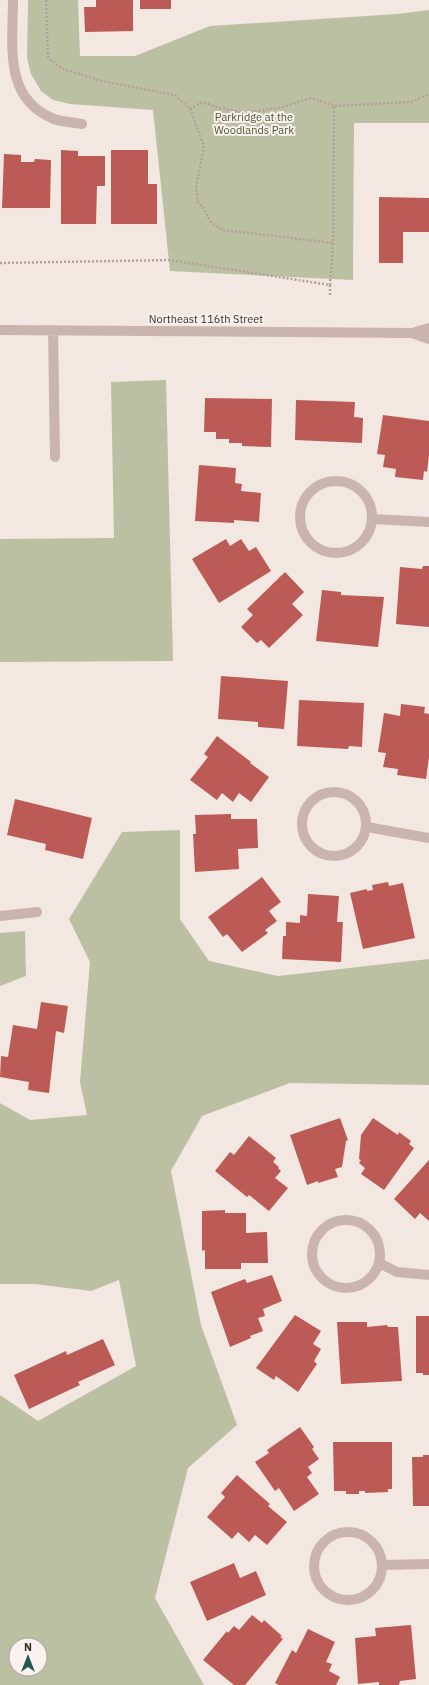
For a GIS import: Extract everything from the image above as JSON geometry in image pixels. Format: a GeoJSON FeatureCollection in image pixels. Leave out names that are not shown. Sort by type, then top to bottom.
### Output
{"type":"FeatureCollection","features":[{"type":"Feature","properties":{"kind":"street"},"geometry":{"type":"LineString","coordinates":[[13,0],[12,54],[15,75],[21,91],[32,106],[55,119],[82,124]]}},
{"type":"Feature","properties":{"kind":"street","name":"Northeast 116th Street"},"geometry":{"type":"LineString","coordinates":[[0,330],[412,333],[429,328]]}},
{"type":"Feature","properties":{"kind":"street"},"geometry":{"type":"LineString","coordinates":[[53,330],[55,457]]}},
{"type":"Feature","properties":{"kind":"street","name":"Northeast 116th Street"},"geometry":{"type":"LineString","coordinates":[[412,333],[429,339]]}},
{"type":"Feature","properties":{"kind":"street"},"geometry":{"type":"LineString","coordinates":[[334,480],[346,482],[358,487],[367,496],[372,508],[373,519],[370,530],[364,541],[353,549],[341,553],[331,553],[319,549],[305,536],[300,520],[300,512],[304,500],[310,492],[320,484],[334,480]]}},
{"type":"Feature","properties":{"kind":"street"},"geometry":{"type":"LineString","coordinates":[[373,519],[429,522]]}},
{"type":"Feature","properties":{"kind":"street"},"geometry":{"type":"LineString","coordinates":[[334,791],[343,792],[353,797],[360,803],[366,813],[367,827],[366,835],[356,849],[342,856],[326,856],[311,848],[303,835],[302,820],[308,805],[319,795],[334,791]]}},
{"type":"Feature","properties":{"kind":"street"},"geometry":{"type":"LineString","coordinates":[[367,827],[429,838]]}},
{"type":"Feature","properties":{"kind":"street"},"geometry":{"type":"LineString","coordinates":[[0,916],[37,912]]}},
{"type":"Feature","properties":{"kind":"street"},"geometry":{"type":"LineString","coordinates":[[347,1220],[359,1223],[367,1227],[374,1236],[380,1251],[379,1263],[369,1279],[356,1287],[345,1288],[334,1286],[324,1280],[316,1271],[313,1263],[312,1251],[314,1241],[321,1231],[336,1222],[347,1220]]}},
{"type":"Feature","properties":{"kind":"street"},"geometry":{"type":"LineString","coordinates":[[379,1263],[397,1272],[429,1275]]}},
{"type":"Feature","properties":{"kind":"street"},"geometry":{"type":"LineString","coordinates":[[348,1532],[360,1534],[373,1542],[380,1552],[382,1565],[381,1576],[376,1587],[360,1598],[344,1600],[322,1589],[316,1578],[314,1570],[315,1558],[324,1542],[329,1537],[348,1532]]}},
{"type":"Feature","properties":{"kind":"street"},"geometry":{"type":"LineString","coordinates":[[382,1565],[429,1564]]}},
{"type":"Feature","properties":{"kind":"path"},"geometry":{"type":"LineString","coordinates":[[46,0],[48,58],[63,69],[102,81],[175,95],[190,108],[204,146],[196,188],[198,203],[211,223],[223,230],[333,243]]}},
{"type":"Feature","properties":{"kind":"path"},"geometry":{"type":"LineString","coordinates":[[190,108],[203,102],[220,108],[245,113],[283,107],[311,98],[334,106],[411,102],[429,94]]}},
{"type":"Feature","properties":{"kind":"path"},"geometry":{"type":"LineString","coordinates":[[330,297],[333,243],[334,106]]}},
{"type":"Feature","properties":{"kind":"path"},"geometry":{"type":"LineString","coordinates":[[0,263],[170,260],[330,285]]}},
{"type":"Feature","properties":{"kind":"green space","name":"Parkridge at the Woodlands Park"},"geometry":{"type":"Polygon","coordinates":[[[28,0],[78,0],[80,56],[135,56],[210,26],[397,14],[429,10],[429,123],[354,123],[353,280],[170,271],[153,110],[70,104],[53,100],[41,91],[31,74],[27,58],[28,0]]]}},
{"type":"Feature","properties":{"kind":"green space"},"geometry":{"type":"Polygon","coordinates":[[[166,380],[173,661],[0,662],[0,539],[114,538],[111,382],[166,380]]]}},
{"type":"Feature","properties":{"kind":"green space"},"geometry":{"type":"Polygon","coordinates":[[[180,830],[180,919],[209,961],[278,976],[429,959],[429,1085],[290,1083],[202,1116],[171,1171],[201,1325],[237,1425],[188,1468],[155,1598],[204,1685],[0,1685],[0,1395],[38,1421],[136,1366],[119,1280],[91,1291],[35,1284],[0,1284],[0,1103],[30,1120],[87,1115],[80,1082],[90,962],[69,919],[122,832],[180,830]]]}},
{"type":"Feature","properties":{"kind":"green space"},"geometry":{"type":"Polygon","coordinates":[[[25,931],[26,976],[0,986],[0,933],[25,931]]]}},
{"type":"Feature","properties":{"kind":"building"},"geometry":{"type":"Polygon","coordinates":[[[96,0],[133,0],[133,31],[85,32],[84,7],[96,7],[96,0]]]}},
{"type":"Feature","properties":{"kind":"building"},"geometry":{"type":"Polygon","coordinates":[[[140,0],[171,0],[171,9],[140,9],[140,0]]]}},
{"type":"Feature","properties":{"kind":"building"},"geometry":{"type":"Polygon","coordinates":[[[61,150],[78,151],[78,156],[105,156],[105,186],[97,186],[96,224],[61,224],[61,150]]]}},
{"type":"Feature","properties":{"kind":"building"},"geometry":{"type":"Polygon","coordinates":[[[111,150],[148,150],[148,184],[157,184],[157,224],[111,224],[111,150]]]}},
{"type":"Feature","properties":{"kind":"building"},"geometry":{"type":"Polygon","coordinates":[[[4,154],[21,155],[21,162],[34,162],[35,159],[51,160],[50,208],[2,208],[4,154]]]}},
{"type":"Feature","properties":{"kind":"building"},"geometry":{"type":"Polygon","coordinates":[[[379,197],[429,198],[429,232],[403,232],[403,263],[379,263],[379,197]]]}},
{"type":"Feature","properties":{"kind":"building"},"geometry":{"type":"Polygon","coordinates":[[[205,398],[272,399],[271,447],[242,446],[242,443],[229,443],[229,439],[216,439],[216,432],[204,432],[205,398]]]}},
{"type":"Feature","properties":{"kind":"building"},"geometry":{"type":"Polygon","coordinates":[[[296,400],[355,402],[354,417],[363,418],[362,443],[295,440],[296,400]]]}},
{"type":"Feature","properties":{"kind":"building"},"geometry":{"type":"Polygon","coordinates":[[[383,415],[429,421],[429,455],[427,472],[424,471],[423,480],[395,477],[396,469],[383,467],[385,455],[377,454],[383,415]]]}},
{"type":"Feature","properties":{"kind":"building"},"geometry":{"type":"Polygon","coordinates":[[[199,465],[236,468],[235,483],[242,484],[241,491],[261,493],[259,522],[234,520],[234,523],[195,521],[199,465]]]}},
{"type":"Feature","properties":{"kind":"building"},"geometry":{"type":"Polygon","coordinates":[[[226,539],[230,546],[241,539],[249,551],[256,547],[271,571],[219,603],[192,559],[226,539]]]}},
{"type":"Feature","properties":{"kind":"building"},"geometry":{"type":"Polygon","coordinates":[[[423,566],[429,566],[429,627],[396,624],[400,567],[422,569],[423,566]]]}},
{"type":"Feature","properties":{"kind":"building"},"geometry":{"type":"Polygon","coordinates":[[[285,572],[304,592],[292,604],[303,615],[269,648],[261,640],[257,643],[241,627],[253,615],[247,609],[285,572]]]}},
{"type":"Feature","properties":{"kind":"building"},"geometry":{"type":"Polygon","coordinates":[[[322,590],[341,592],[341,595],[384,597],[378,647],[316,641],[322,590]]]}},
{"type":"Feature","properties":{"kind":"building"},"geometry":{"type":"Polygon","coordinates":[[[221,676],[288,681],[284,729],[258,727],[258,722],[218,719],[221,676]]]}},
{"type":"Feature","properties":{"kind":"building"},"geometry":{"type":"Polygon","coordinates":[[[299,700],[364,703],[362,747],[349,746],[348,749],[297,746],[299,700]]]}},
{"type":"Feature","properties":{"kind":"building"},"geometry":{"type":"Polygon","coordinates":[[[401,704],[425,707],[424,713],[429,714],[429,757],[426,779],[397,775],[398,769],[383,767],[386,753],[378,752],[384,713],[400,716],[401,704]]]}},
{"type":"Feature","properties":{"kind":"building"},"geometry":{"type":"Polygon","coordinates":[[[217,736],[269,777],[251,802],[239,793],[233,802],[222,793],[217,800],[190,780],[208,757],[204,754],[217,736]]]}},
{"type":"Feature","properties":{"kind":"building"},"geometry":{"type":"Polygon","coordinates":[[[15,799],[92,818],[83,859],[45,850],[46,844],[7,835],[15,799]]]}},
{"type":"Feature","properties":{"kind":"building"},"geometry":{"type":"Polygon","coordinates":[[[231,814],[231,819],[257,819],[258,848],[238,849],[239,869],[195,872],[193,834],[196,834],[195,815],[231,814]]]}},
{"type":"Feature","properties":{"kind":"building"},"geometry":{"type":"Polygon","coordinates":[[[262,877],[281,902],[269,911],[277,921],[265,930],[268,933],[242,952],[227,934],[223,937],[208,917],[262,877]]]}},
{"type":"Feature","properties":{"kind":"building"},"geometry":{"type":"Polygon","coordinates":[[[388,882],[389,886],[403,883],[415,938],[363,949],[350,893],[367,889],[367,891],[373,890],[372,885],[388,882]]]}},
{"type":"Feature","properties":{"kind":"building"},"geometry":{"type":"Polygon","coordinates":[[[308,894],[339,896],[337,922],[343,922],[341,962],[282,959],[283,936],[286,936],[286,922],[300,923],[300,915],[307,916],[308,894]]]}},
{"type":"Feature","properties":{"kind":"building"},"geometry":{"type":"Polygon","coordinates":[[[41,1002],[68,1006],[64,1033],[56,1031],[49,1093],[28,1090],[29,1082],[0,1077],[1,1056],[8,1057],[13,1025],[37,1029],[41,1002]]]}},
{"type":"Feature","properties":{"kind":"building"},"geometry":{"type":"Polygon","coordinates":[[[340,1118],[348,1140],[346,1141],[342,1167],[335,1169],[338,1177],[307,1185],[290,1135],[340,1118]]]}},
{"type":"Feature","properties":{"kind":"building"},"geometry":{"type":"Polygon","coordinates":[[[373,1118],[398,1135],[399,1132],[411,1141],[409,1144],[414,1148],[384,1190],[361,1174],[365,1168],[359,1163],[361,1160],[359,1159],[361,1135],[373,1118]]]}},
{"type":"Feature","properties":{"kind":"building"},"geometry":{"type":"Polygon","coordinates":[[[249,1136],[276,1158],[273,1162],[281,1171],[275,1178],[288,1188],[269,1211],[249,1195],[247,1197],[215,1171],[230,1152],[234,1155],[249,1136]]]}},
{"type":"Feature","properties":{"kind":"building"},"geometry":{"type":"Polygon","coordinates":[[[429,1160],[429,1221],[420,1213],[415,1219],[394,1199],[429,1160]]]}},
{"type":"Feature","properties":{"kind":"building"},"geometry":{"type":"Polygon","coordinates":[[[225,1210],[225,1213],[246,1213],[246,1233],[267,1232],[268,1263],[241,1263],[241,1269],[205,1269],[205,1250],[202,1251],[202,1211],[225,1210]]]}},
{"type":"Feature","properties":{"kind":"building"},"geometry":{"type":"Polygon","coordinates":[[[272,1275],[282,1301],[263,1309],[265,1316],[258,1318],[263,1331],[230,1347],[211,1292],[245,1279],[247,1283],[272,1275]]]}},
{"type":"Feature","properties":{"kind":"building"},"geometry":{"type":"Polygon","coordinates":[[[295,1315],[321,1331],[313,1344],[321,1349],[314,1361],[317,1364],[298,1392],[276,1376],[274,1380],[256,1368],[295,1315]]]}},
{"type":"Feature","properties":{"kind":"building"},"geometry":{"type":"Polygon","coordinates":[[[416,1316],[429,1316],[429,1375],[416,1373],[416,1316]]]}},
{"type":"Feature","properties":{"kind":"building"},"geometry":{"type":"Polygon","coordinates":[[[337,1322],[367,1322],[367,1327],[387,1325],[388,1327],[398,1327],[402,1381],[341,1384],[337,1322]]]}},
{"type":"Feature","properties":{"kind":"building"},"geometry":{"type":"Polygon","coordinates":[[[103,1339],[115,1365],[78,1382],[80,1385],[29,1409],[14,1375],[66,1351],[67,1355],[103,1339]]]}},
{"type":"Feature","properties":{"kind":"building"},"geometry":{"type":"Polygon","coordinates":[[[300,1427],[314,1447],[312,1449],[319,1459],[308,1467],[312,1473],[307,1477],[319,1494],[294,1511],[279,1488],[275,1491],[255,1462],[269,1453],[267,1450],[300,1427]]]}},
{"type":"Feature","properties":{"kind":"building"},"geometry":{"type":"Polygon","coordinates":[[[333,1442],[392,1442],[392,1489],[388,1489],[388,1492],[365,1493],[365,1491],[359,1491],[359,1494],[346,1494],[346,1491],[334,1491],[333,1442]]]}},
{"type":"Feature","properties":{"kind":"building"},"geometry":{"type":"Polygon","coordinates":[[[423,1455],[429,1455],[429,1506],[413,1506],[412,1457],[423,1457],[423,1455]]]}},
{"type":"Feature","properties":{"kind":"building"},"geometry":{"type":"Polygon","coordinates":[[[237,1475],[270,1504],[268,1506],[287,1522],[267,1545],[255,1535],[249,1542],[238,1532],[232,1539],[207,1517],[225,1497],[221,1493],[237,1475]]]}},
{"type":"Feature","properties":{"kind":"building"},"geometry":{"type":"Polygon","coordinates":[[[234,1563],[240,1578],[256,1571],[266,1595],[207,1621],[190,1582],[234,1563]]]}},
{"type":"Feature","properties":{"kind":"building"},"geometry":{"type":"Polygon","coordinates":[[[252,1615],[262,1623],[264,1620],[282,1636],[280,1637],[283,1639],[245,1685],[234,1685],[203,1660],[227,1631],[228,1633],[234,1626],[239,1630],[252,1615]]]}},
{"type":"Feature","properties":{"kind":"building"},"geometry":{"type":"Polygon","coordinates":[[[411,1625],[416,1679],[400,1681],[399,1685],[379,1685],[379,1682],[358,1684],[355,1638],[376,1636],[375,1628],[411,1625]]]}},
{"type":"Feature","properties":{"kind":"building"},"geometry":{"type":"Polygon","coordinates":[[[308,1629],[335,1642],[326,1662],[332,1664],[329,1671],[340,1677],[336,1685],[279,1685],[275,1683],[292,1650],[296,1653],[308,1629]]]}}]}
